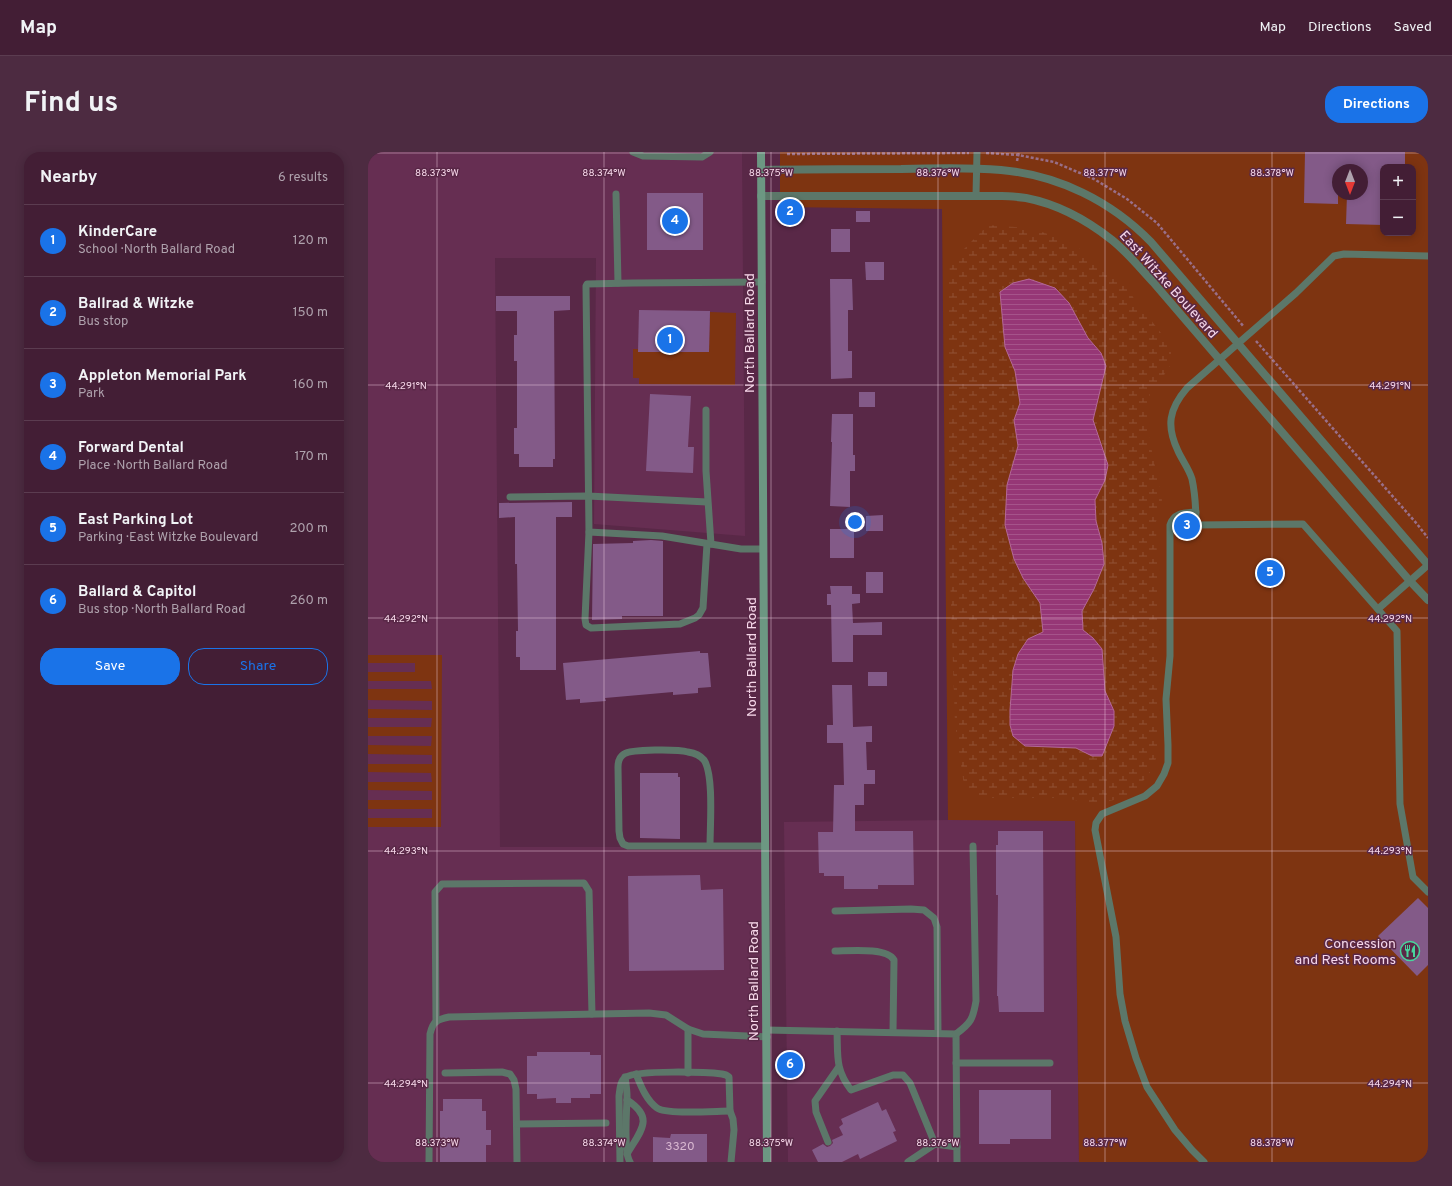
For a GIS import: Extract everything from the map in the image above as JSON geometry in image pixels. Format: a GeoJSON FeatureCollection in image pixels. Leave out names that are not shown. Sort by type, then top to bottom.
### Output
{"type":"FeatureCollection","features":[{"type":"Feature","properties":{"kind":"main road","name":"North Ballard Road"},"geometry":{"type":"LineString","coordinates":[[761,152],[768,1162]]}},
{"type":"Feature","properties":{"kind":"street","name":"East Witzke Boulevard"},"geometry":{"type":"LineString","coordinates":[[761,170],[977,168],[1014,171],[1054,180],[1081,191],[1100,201],[1138,228],[1151,242],[1428,565]]}},
{"type":"Feature","properties":{"kind":"street","name":"East Witzke Boulevard"},"geometry":{"type":"LineString","coordinates":[[761,196],[976,195],[1026,198],[1070,214],[1100,231],[1133,260],[1409,580],[1428,600]]}},
{"type":"Feature","properties":{"kind":"lane"},"geometry":{"type":"LineString","coordinates":[[633,152],[643,156],[702,157],[710,152]]}},
{"type":"Feature","properties":{"kind":"lane"},"geometry":{"type":"LineString","coordinates":[[976,195],[977,152]]}},
{"type":"Feature","properties":{"kind":"lane"},"geometry":{"type":"LineString","coordinates":[[616,194],[618,284]]}},
{"type":"Feature","properties":{"kind":"lane"},"geometry":{"type":"LineString","coordinates":[[1428,256],[1344,254],[1334,256],[1296,293],[1219,359],[1181,395],[1172,413],[1170,422],[1173,438],[1191,478],[1196,512],[1196,525],[1303,524],[1397,631],[1400,804],[1413,877],[1428,892]]}},
{"type":"Feature","properties":{"kind":"lane"},"geometry":{"type":"LineString","coordinates":[[706,410],[709,544],[703,608],[699,615],[695,618],[680,624],[591,628],[586,626],[585,619],[589,532],[587,284],[762,282]]}},
{"type":"Feature","properties":{"kind":"lane"},"geometry":{"type":"LineString","coordinates":[[510,497],[588,496],[707,502]]}},
{"type":"Feature","properties":{"kind":"lane"},"geometry":{"type":"LineString","coordinates":[[1196,512],[1178,514],[1172,519],[1170,524],[1170,656],[1166,699],[1168,763],[1157,786],[1145,796],[1102,814],[1096,824],[1095,830],[1116,937],[1120,994],[1125,1021],[1136,1058],[1147,1087],[1171,1124],[1204,1162]]}},
{"type":"Feature","properties":{"kind":"lane"},"geometry":{"type":"LineString","coordinates":[[589,532],[662,536],[741,549],[763,549]]}},
{"type":"Feature","properties":{"kind":"lane"},"geometry":{"type":"LineString","coordinates":[[1378,609],[1409,580],[1428,565]]}},
{"type":"Feature","properties":{"kind":"lane"},"geometry":{"type":"LineString","coordinates":[[710,846],[710,776],[703,760],[699,756],[686,751],[636,751],[628,752],[622,755],[618,761],[618,767],[619,831],[622,844],[628,846],[710,846],[765,846]]}},
{"type":"Feature","properties":{"kind":"lane"},"geometry":{"type":"LineString","coordinates":[[430,1162],[430,1034],[433,1024],[439,1019],[449,1017],[649,1013],[666,1015],[688,1029],[703,1034],[893,1032],[956,1034],[968,1025],[974,1016],[976,1001],[973,846]]}},
{"type":"Feature","properties":{"kind":"lane"},"geometry":{"type":"LineString","coordinates":[[436,1022],[435,892],[442,884],[584,883],[589,891],[592,1014]]}},
{"type":"Feature","properties":{"kind":"lane"},"geometry":{"type":"LineString","coordinates":[[835,911],[911,909],[924,910],[934,918],[937,928],[938,1033]]}},
{"type":"Feature","properties":{"kind":"lane"},"geometry":{"type":"LineString","coordinates":[[835,951],[881,951],[892,956],[894,960],[893,1032]]}},
{"type":"Feature","properties":{"kind":"lane"},"geometry":{"type":"LineString","coordinates":[[688,1029],[688,1073]]}},
{"type":"Feature","properties":{"kind":"lane"},"geometry":{"type":"LineString","coordinates":[[837,1032],[838,1068],[851,1090],[893,1075],[903,1075],[910,1083],[935,1144]]}},
{"type":"Feature","properties":{"kind":"lane"},"geometry":{"type":"LineString","coordinates":[[956,1034],[957,1162]]}},
{"type":"Feature","properties":{"kind":"lane"},"geometry":{"type":"LineString","coordinates":[[956,1063],[1050,1063]]}},
{"type":"Feature","properties":{"kind":"lane"},"geometry":{"type":"LineString","coordinates":[[828,1142],[816,1112],[815,1101],[838,1068]]}},
{"type":"Feature","properties":{"kind":"lane"},"geometry":{"type":"LineString","coordinates":[[445,1073],[502,1072],[510,1074],[514,1080],[516,1089],[517,1162]]}},
{"type":"Feature","properties":{"kind":"lane"},"geometry":{"type":"LineString","coordinates":[[620,1162],[619,1096],[620,1087],[625,1077],[636,1074],[715,1073],[726,1075],[730,1081],[730,1111],[733,1119],[734,1130],[731,1162]]}},
{"type":"Feature","properties":{"kind":"lane"},"geometry":{"type":"LineString","coordinates":[[636,1074],[645,1096],[660,1109],[670,1111],[730,1111]]}},
{"type":"Feature","properties":{"kind":"lane"},"geometry":{"type":"LineString","coordinates":[[625,1077],[627,1100],[627,1154],[630,1162]]}},
{"type":"Feature","properties":{"kind":"lane"},"geometry":{"type":"LineString","coordinates":[[627,1100],[637,1106],[643,1118],[642,1126],[627,1154]]}},
{"type":"Feature","properties":{"kind":"lane"},"geometry":{"type":"LineString","coordinates":[[517,1124],[606,1123]]}},
{"type":"Feature","properties":{"kind":"lane"},"geometry":{"type":"LineString","coordinates":[[908,1162],[935,1144],[957,1147]]}},
{"type":"Feature","properties":{"kind":"shaded area"},"geometry":{"type":"Polygon","coordinates":[[[368,152],[742,152],[745,536],[594,524],[596,258],[495,258],[500,847],[765,847],[767,1162],[368,1162],[368,152]]]}},
{"type":"Feature","properties":{"kind":"shaded area"},"geometry":{"type":"Polygon","coordinates":[[[1029,279],[1055,288],[1069,303],[1088,338],[1101,353],[1106,366],[1093,420],[1108,465],[1105,480],[1095,500],[1096,521],[1102,543],[1104,564],[1094,589],[1082,611],[1083,630],[1093,638],[1102,649],[1105,691],[1114,711],[1114,726],[1102,756],[1092,756],[1076,748],[1025,746],[1013,736],[1010,725],[1013,670],[1018,654],[1028,639],[1043,632],[1040,603],[1023,578],[1014,559],[1005,525],[1007,485],[1018,446],[1014,420],[1020,403],[1015,371],[1005,347],[1000,292],[1013,283],[1029,279]]]}},
{"type":"Feature","properties":{"kind":"shaded area"},"geometry":{"type":"Polygon","coordinates":[[[1075,820],[1079,1162],[788,1162],[784,822],[1075,820]]]}},
{"type":"Feature","properties":{"kind":"green space"},"geometry":{"type":"Polygon","coordinates":[[[780,152],[1428,152],[1428,1162],[1079,1162],[1075,821],[948,820],[942,209],[780,207],[780,152]]]}},
{"type":"Feature","properties":{"kind":"green space"},"geometry":{"type":"Polygon","coordinates":[[[988,225],[1030,228],[1054,236],[1080,249],[1122,283],[1171,348],[1171,364],[1161,380],[1150,391],[1148,412],[1149,437],[1162,500],[1156,522],[1159,638],[1159,751],[1151,771],[1136,790],[1125,797],[1098,804],[1063,798],[983,798],[964,785],[955,724],[948,516],[947,322],[950,263],[988,225]],[[1080,323],[1005,347],[1015,371],[1020,403],[1014,420],[1018,446],[1013,463],[1005,525],[1014,559],[1023,578],[1040,603],[1043,632],[1029,639],[1023,646],[1018,656],[1012,679],[1010,725],[1050,747],[1076,748],[1092,756],[1114,711],[1105,691],[1102,649],[1093,638],[1083,630],[1082,611],[1094,589],[1102,543],[1096,521],[1095,500],[1105,480],[1108,465],[1093,420],[1106,366],[1101,353],[1088,338],[1080,323]]]}},
{"type":"Feature","properties":{"kind":"green space"},"geometry":{"type":"Polygon","coordinates":[[[710,312],[736,313],[735,385],[639,384],[639,378],[633,378],[633,349],[638,349],[638,352],[709,352],[710,312]]]}},
{"type":"Feature","properties":{"kind":"green space"},"geometry":{"type":"Polygon","coordinates":[[[368,655],[442,655],[441,827],[368,827],[368,818],[432,818],[432,809],[368,809],[368,800],[432,800],[432,791],[368,790],[368,782],[432,782],[431,773],[368,772],[368,764],[432,764],[432,755],[368,754],[368,745],[431,746],[432,736],[368,736],[368,727],[431,727],[432,718],[368,718],[368,709],[432,710],[432,701],[368,700],[368,689],[432,689],[431,681],[368,681],[368,672],[415,672],[415,663],[368,663],[368,655]]]}},
{"type":"Feature","properties":{"kind":"building"},"geometry":{"type":"Polygon","coordinates":[[[1305,152],[1405,152],[1405,164],[1380,164],[1380,225],[1346,224],[1347,200],[1368,200],[1368,164],[1332,164],[1332,200],[1338,200],[1338,204],[1304,203],[1305,152]]]}},
{"type":"Feature","properties":{"kind":"building"},"geometry":{"type":"Polygon","coordinates":[[[647,193],[703,193],[703,250],[647,250],[647,193]]]}},
{"type":"Feature","properties":{"kind":"building"},"geometry":{"type":"Polygon","coordinates":[[[856,211],[870,211],[870,222],[856,222],[856,211]]]}},
{"type":"Feature","properties":{"kind":"building"},"geometry":{"type":"Polygon","coordinates":[[[831,229],[850,229],[850,252],[831,252],[831,229]]]}},
{"type":"Feature","properties":{"kind":"building"},"geometry":{"type":"Polygon","coordinates":[[[865,262],[884,262],[884,280],[866,280],[865,262]]]}},
{"type":"Feature","properties":{"kind":"building"},"geometry":{"type":"Polygon","coordinates":[[[830,279],[852,279],[853,310],[848,310],[848,351],[852,351],[852,378],[831,379],[830,279]]]}},
{"type":"Feature","properties":{"kind":"building"},"geometry":{"type":"Polygon","coordinates":[[[496,296],[570,296],[570,310],[554,311],[555,459],[553,459],[553,467],[519,467],[519,454],[514,454],[514,428],[517,428],[517,361],[514,361],[514,335],[517,335],[517,311],[496,311],[496,296]]]}},
{"type":"Feature","properties":{"kind":"building"},"geometry":{"type":"Polygon","coordinates":[[[639,310],[710,311],[709,352],[638,352],[639,310]]]}},
{"type":"Feature","properties":{"kind":"building"},"geometry":{"type":"Polygon","coordinates":[[[859,392],[875,392],[875,407],[859,407],[859,392]]]}},
{"type":"Feature","properties":{"kind":"building"},"geometry":{"type":"Polygon","coordinates":[[[650,394],[691,396],[688,447],[694,447],[693,473],[646,471],[650,394]]]}},
{"type":"Feature","properties":{"kind":"building"},"geometry":{"type":"Polygon","coordinates":[[[832,414],[853,414],[853,455],[855,455],[855,471],[850,471],[850,507],[830,506],[832,414]]]}},
{"type":"Feature","properties":{"kind":"building"},"geometry":{"type":"Polygon","coordinates":[[[572,502],[572,517],[556,517],[556,670],[520,670],[520,657],[516,657],[516,631],[518,631],[517,564],[515,564],[515,517],[499,518],[499,503],[572,502]]]}},
{"type":"Feature","properties":{"kind":"building"},"geometry":{"type":"Polygon","coordinates":[[[883,515],[883,531],[866,531],[866,516],[883,515]]]}},
{"type":"Feature","properties":{"kind":"building"},"geometry":{"type":"Polygon","coordinates":[[[830,529],[854,529],[854,558],[830,558],[830,529]]]}},
{"type":"Feature","properties":{"kind":"building"},"geometry":{"type":"Polygon","coordinates":[[[633,541],[663,541],[663,616],[622,616],[622,619],[592,620],[593,544],[633,543],[633,541]]]}},
{"type":"Feature","properties":{"kind":"building"},"geometry":{"type":"Polygon","coordinates":[[[866,572],[883,572],[883,593],[866,593],[866,572]]]}},
{"type":"Feature","properties":{"kind":"building"},"geometry":{"type":"Polygon","coordinates":[[[830,586],[852,586],[852,594],[860,594],[860,603],[852,604],[853,623],[882,622],[882,635],[853,635],[853,662],[832,662],[831,605],[827,605],[827,594],[831,594],[830,586]]]}},
{"type":"Feature","properties":{"kind":"building"},"geometry":{"type":"Polygon","coordinates":[[[700,651],[700,653],[708,653],[711,687],[698,688],[698,693],[673,695],[673,692],[605,698],[606,701],[580,703],[580,699],[566,700],[563,663],[700,651]]]}},
{"type":"Feature","properties":{"kind":"building"},"geometry":{"type":"Polygon","coordinates":[[[868,672],[887,672],[887,686],[868,686],[868,672]]]}},
{"type":"Feature","properties":{"kind":"building"},"geometry":{"type":"Polygon","coordinates":[[[832,685],[852,685],[853,727],[872,726],[872,742],[866,742],[867,770],[875,770],[875,784],[864,784],[864,805],[855,805],[855,831],[913,831],[914,885],[878,885],[878,889],[844,889],[844,876],[824,876],[824,873],[819,873],[818,832],[833,832],[834,785],[844,785],[843,743],[827,743],[827,725],[833,725],[832,685]]]}},
{"type":"Feature","properties":{"kind":"building"},"geometry":{"type":"Polygon","coordinates":[[[640,773],[678,773],[678,777],[680,777],[680,839],[640,838],[640,773]]]}},
{"type":"Feature","properties":{"kind":"building"},"geometry":{"type":"Polygon","coordinates":[[[998,831],[1043,831],[1044,1012],[999,1012],[997,996],[998,895],[996,895],[996,845],[998,845],[998,831]]]}},
{"type":"Feature","properties":{"kind":"building"},"geometry":{"type":"Polygon","coordinates":[[[700,875],[701,890],[723,889],[724,970],[629,971],[628,876],[700,875]]]}},
{"type":"Feature","properties":{"kind":"building","name":"Concession and Rest Rooms"},"geometry":{"type":"Polygon","coordinates":[[[1418,898],[1428,908],[1428,965],[1417,976],[1378,936],[1418,898]]]}},
{"type":"Feature","properties":{"kind":"building"},"geometry":{"type":"Polygon","coordinates":[[[537,1052],[590,1052],[590,1055],[601,1055],[601,1094],[590,1094],[590,1098],[571,1098],[571,1103],[556,1103],[556,1098],[537,1099],[537,1094],[527,1094],[527,1056],[537,1056],[537,1052]]]}},
{"type":"Feature","properties":{"kind":"building"},"geometry":{"type":"Polygon","coordinates":[[[979,1090],[1051,1090],[1051,1139],[1010,1139],[1010,1144],[979,1144],[979,1090]]]}},
{"type":"Feature","properties":{"kind":"building"},"geometry":{"type":"Polygon","coordinates":[[[443,1099],[482,1099],[482,1111],[486,1111],[486,1130],[491,1130],[491,1145],[486,1145],[486,1162],[440,1162],[440,1111],[443,1111],[443,1099]]]}},
{"type":"Feature","properties":{"kind":"building"},"geometry":{"type":"Polygon","coordinates":[[[878,1102],[882,1111],[886,1109],[896,1131],[893,1132],[897,1141],[860,1159],[858,1154],[842,1162],[818,1162],[812,1150],[823,1144],[827,1147],[830,1146],[833,1143],[832,1140],[843,1135],[839,1127],[843,1124],[841,1119],[878,1102]]]}},
{"type":"Feature","properties":{"kind":"building"},"geometry":{"type":"Polygon","coordinates":[[[671,1134],[707,1134],[707,1162],[653,1162],[653,1137],[670,1138],[671,1134]]]}},
{"type":"Feature","properties":{"kind":"place","name":"Ballrad & Witzke"},"geometry":{"type":"Point","coordinates":[790,212]}},
{"type":"Feature","properties":{"kind":"place","name":"Forward Dental"},"geometry":{"type":"Point","coordinates":[675,221]}},
{"type":"Feature","properties":{"kind":"place","name":"KinderCare"},"geometry":{"type":"Point","coordinates":[670,340]}},
{"type":"Feature","properties":{"kind":"place","name":"Appleton Memorial Park"},"geometry":{"type":"Point","coordinates":[1187,526]}},
{"type":"Feature","properties":{"kind":"place","name":"East Parking Lot"},"geometry":{"type":"Point","coordinates":[1270,573]}},
{"type":"Feature","properties":{"kind":"place","name":"Concession and Rest Rooms"},"geometry":{"type":"Point","coordinates":[1410,951]}},
{"type":"Feature","properties":{"kind":"place","name":"Ballard & Capitol"},"geometry":{"type":"Point","coordinates":[790,1065]}}]}
